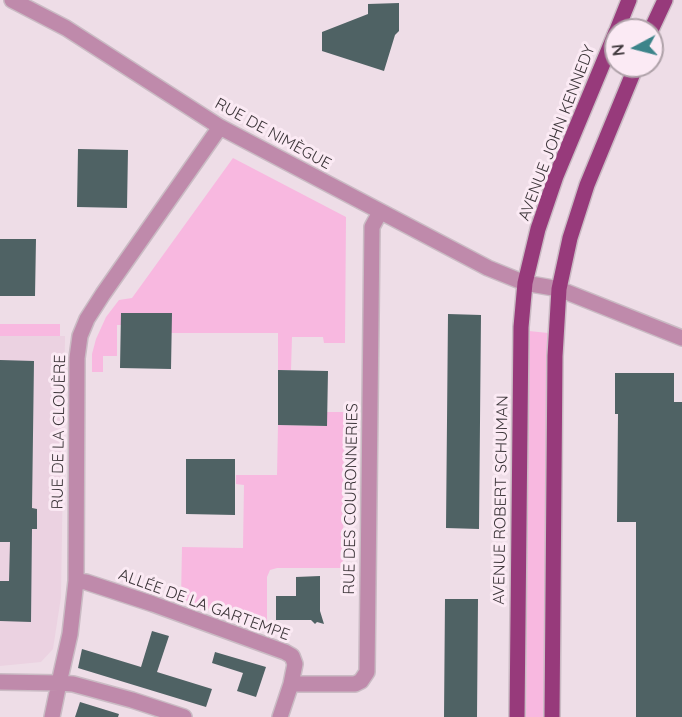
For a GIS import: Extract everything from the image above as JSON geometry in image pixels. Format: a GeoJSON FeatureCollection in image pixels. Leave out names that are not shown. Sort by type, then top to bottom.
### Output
{"type":"FeatureCollection","features":[{"type":"Feature","properties":{"kind":"main road","name":"AVENUE JOHN KENNEDY"},"geometry":{"type":"LineString","coordinates":[[621,18],[629,0]]}},
{"type":"Feature","properties":{"kind":"main road"},"geometry":{"type":"LineString","coordinates":[[657,18],[665,0]]}},
{"type":"Feature","properties":{"kind":"main road","name":"AVENUE JOHN KENNEDY"},"geometry":{"type":"LineString","coordinates":[[525,283],[538,229],[556,176],[604,60]]}},
{"type":"Feature","properties":{"kind":"main road"},"geometry":{"type":"LineString","coordinates":[[552,717],[555,356],[559,289],[570,238],[587,185],[631,78]]}},
{"type":"Feature","properties":{"kind":"main road","name":"AVENUE ROBERT SCHUMAN"},"geometry":{"type":"LineString","coordinates":[[517,717],[520,333],[525,283]]}},
{"type":"Feature","properties":{"kind":"street","name":"RUE DE NIMÈGUE"},"geometry":{"type":"LineString","coordinates":[[12,0],[66,28],[220,127],[488,268],[525,283],[559,289],[682,338]]}},
{"type":"Feature","properties":{"kind":"street","name":"RUE DE LA CLOUÈRE"},"geometry":{"type":"LineString","coordinates":[[52,717],[71,626],[76,581],[77,358],[80,336],[87,319],[103,294],[220,127]]}},
{"type":"Feature","properties":{"kind":"street","name":"RUE DES COURONNERIES"},"geometry":{"type":"LineString","coordinates":[[291,684],[355,684],[361,681],[367,672],[372,227],[380,212]]}},
{"type":"Feature","properties":{"kind":"street","name":"ALLÉE DE LA GARTEMPE"},"geometry":{"type":"LineString","coordinates":[[76,581],[87,582],[153,604],[285,652],[292,657],[295,664],[291,684]]}},
{"type":"Feature","properties":{"kind":"street"},"geometry":{"type":"LineString","coordinates":[[0,682],[73,684],[184,717]]}},
{"type":"Feature","properties":{"kind":"street"},"geometry":{"type":"LineString","coordinates":[[280,717],[291,684]]}},
{"type":"Feature","properties":{"kind":"shaded area"},"geometry":{"type":"Polygon","coordinates":[[[233,158],[346,217],[345,343],[324,343],[323,337],[292,337],[291,370],[278,370],[278,333],[171,333],[121,313],[121,325],[117,325],[117,356],[103,356],[103,372],[92,372],[92,354],[106,317],[119,300],[132,298],[233,158]]]}},
{"type":"Feature","properties":{"kind":"shaded area"},"geometry":{"type":"Polygon","coordinates":[[[0,324],[60,324],[60,336],[0,336],[0,324]]]}},
{"type":"Feature","properties":{"kind":"shaded area"},"geometry":{"type":"Polygon","coordinates":[[[529,331],[548,333],[545,717],[526,717],[529,331]]]}},
{"type":"Feature","properties":{"kind":"shaded area"},"geometry":{"type":"Polygon","coordinates":[[[0,336],[65,336],[61,597],[53,649],[41,662],[0,666],[0,336]]]}},
{"type":"Feature","properties":{"kind":"shaded area"},"geometry":{"type":"Polygon","coordinates":[[[327,412],[344,412],[343,568],[277,568],[270,570],[267,577],[267,629],[181,599],[182,547],[243,548],[244,485],[236,484],[236,475],[277,475],[278,425],[327,426],[327,412]]]}},
{"type":"Feature","properties":{"kind":"building"},"geometry":{"type":"Polygon","coordinates":[[[399,3],[399,31],[395,35],[384,71],[322,51],[322,32],[368,14],[368,4],[399,3]]]}},
{"type":"Feature","properties":{"kind":"building"},"geometry":{"type":"Polygon","coordinates":[[[78,149],[128,150],[127,208],[77,207],[78,149]]]}},
{"type":"Feature","properties":{"kind":"building"},"geometry":{"type":"Polygon","coordinates":[[[0,239],[36,239],[35,296],[0,296],[0,239]]]}},
{"type":"Feature","properties":{"kind":"building"},"geometry":{"type":"Polygon","coordinates":[[[121,313],[172,313],[171,369],[120,368],[121,313]]]}},
{"type":"Feature","properties":{"kind":"building"},"geometry":{"type":"Polygon","coordinates":[[[448,314],[481,315],[479,529],[446,528],[448,314]]]}},
{"type":"Feature","properties":{"kind":"building"},"geometry":{"type":"Polygon","coordinates":[[[0,360],[34,361],[32,508],[37,509],[37,529],[32,529],[31,622],[0,621],[0,581],[9,581],[10,542],[0,542],[0,360]]]}},
{"type":"Feature","properties":{"kind":"building"},"geometry":{"type":"Polygon","coordinates":[[[278,370],[328,371],[327,426],[278,425],[278,370]]]}},
{"type":"Feature","properties":{"kind":"building"},"geometry":{"type":"Polygon","coordinates":[[[615,373],[674,373],[674,402],[682,402],[682,717],[636,717],[636,522],[617,522],[618,414],[615,414],[615,373]]]}},
{"type":"Feature","properties":{"kind":"building"},"geometry":{"type":"Polygon","coordinates":[[[186,459],[235,459],[235,515],[186,514],[186,459]]]}},
{"type":"Feature","properties":{"kind":"building"},"geometry":{"type":"Polygon","coordinates":[[[320,576],[320,611],[324,624],[317,622],[315,624],[311,620],[276,620],[276,596],[296,596],[296,577],[320,576]]]}},
{"type":"Feature","properties":{"kind":"building"},"geometry":{"type":"Polygon","coordinates":[[[445,599],[478,599],[477,717],[444,717],[445,599]]]}},
{"type":"Feature","properties":{"kind":"building"},"geometry":{"type":"Polygon","coordinates":[[[152,631],[169,636],[157,672],[212,689],[206,707],[78,668],[82,649],[141,667],[152,631]]]}},
{"type":"Feature","properties":{"kind":"building"},"geometry":{"type":"Polygon","coordinates":[[[215,652],[266,667],[256,697],[237,691],[243,673],[212,663],[215,652]]]}},
{"type":"Feature","properties":{"kind":"building"},"geometry":{"type":"Polygon","coordinates":[[[80,702],[119,714],[118,717],[75,717],[80,702]]]}}]}
